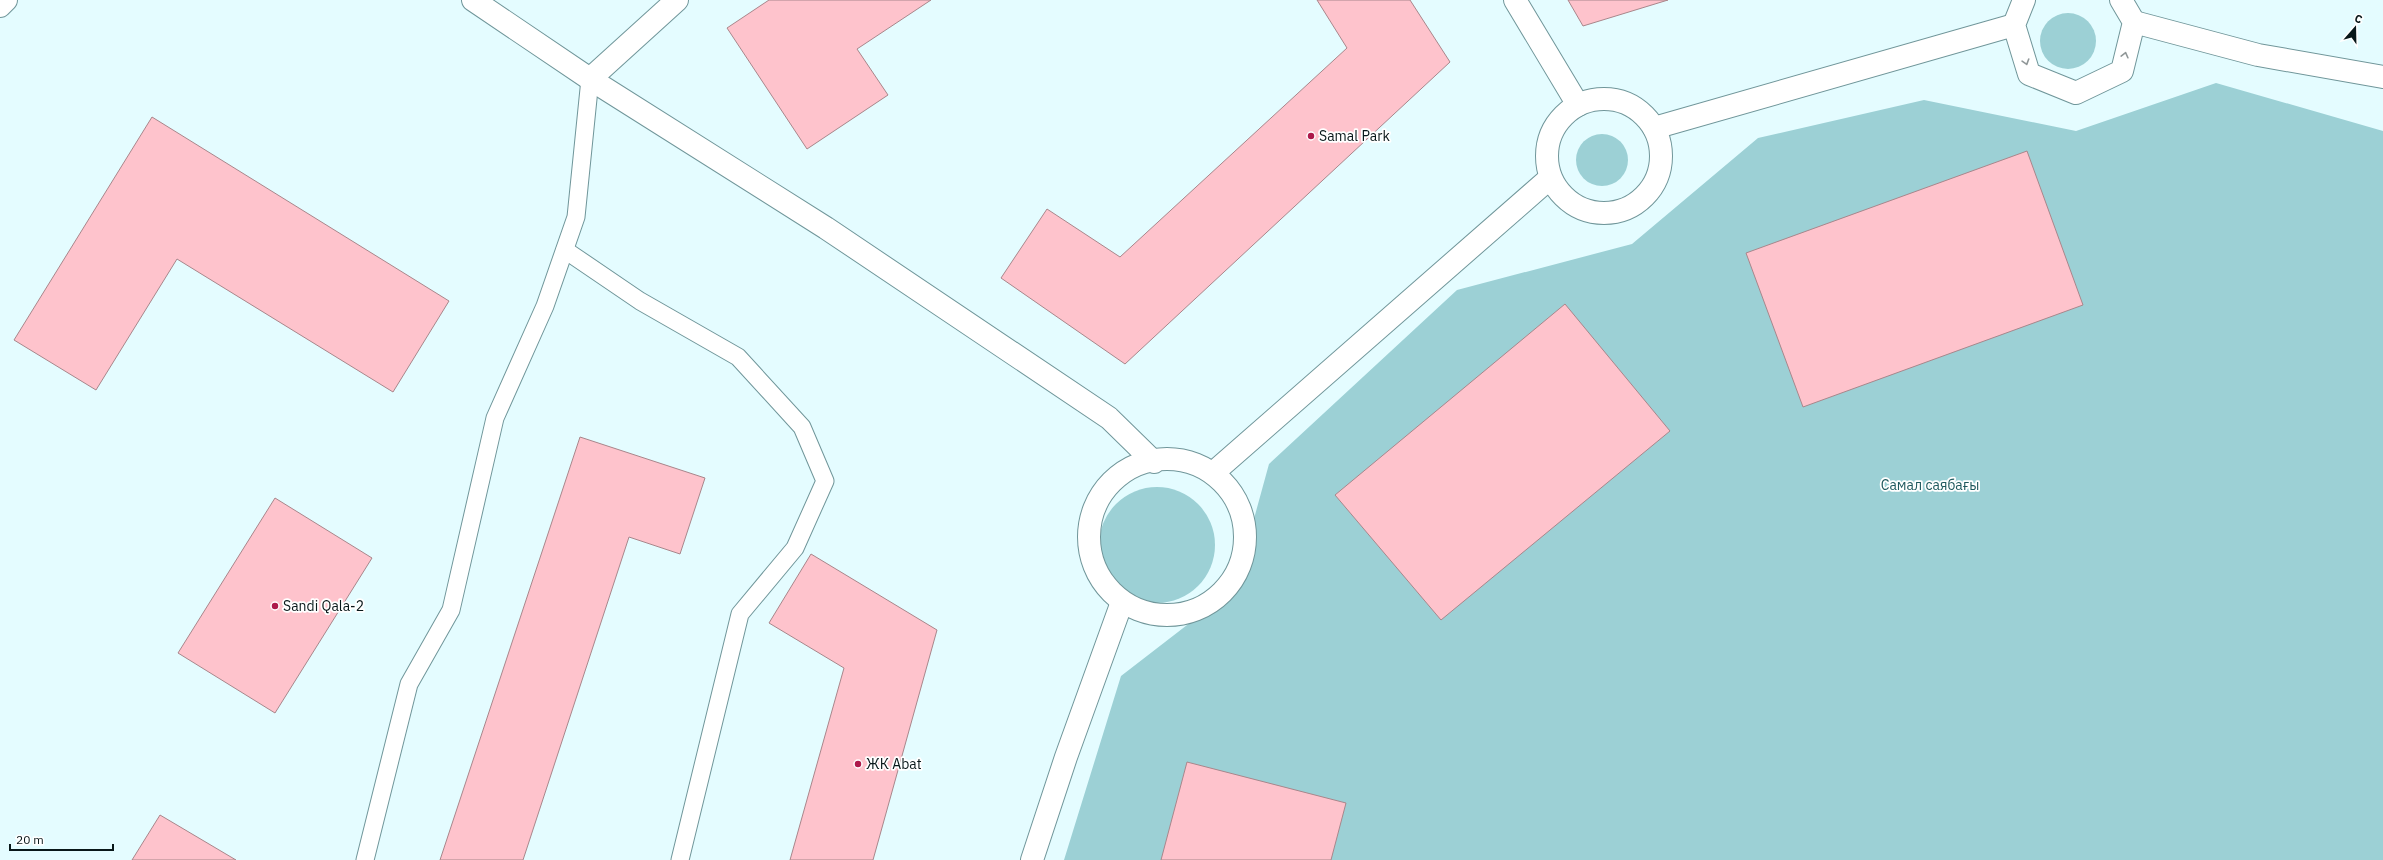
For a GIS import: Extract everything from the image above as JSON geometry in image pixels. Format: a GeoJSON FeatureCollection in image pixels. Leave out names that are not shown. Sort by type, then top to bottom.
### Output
{"type":"FeatureCollection","features":[{"type":"Feature","properties":{"kind":"street"},"geometry":{"type":"LineString","coordinates":[[0,6],[6,0]]}},
{"type":"Feature","properties":{"kind":"street"},"geometry":{"type":"LineString","coordinates":[[473,0],[590,79],[826,228],[1109,418],[1154,462]]}},
{"type":"Feature","properties":{"kind":"street"},"geometry":{"type":"LineString","coordinates":[[590,79],[677,0]]}},
{"type":"Feature","properties":{"kind":"street"},"geometry":{"type":"LineString","coordinates":[[1515,0],[1578,105]]}},
{"type":"Feature","properties":{"kind":"street"},"geometry":{"type":"LineString","coordinates":[[2024,0],[2014,25],[2029,74],[2076,93],[2122,71],[2134,22],[2121,0]]}},
{"type":"Feature","properties":{"kind":"street"},"geometry":{"type":"LineString","coordinates":[[2134,22],[2258,55],[2383,77]]}},
{"type":"Feature","properties":{"kind":"street"},"geometry":{"type":"LineString","coordinates":[[1654,128],[2014,25]]}},
{"type":"Feature","properties":{"kind":"street"},"geometry":{"type":"LineString","coordinates":[[1612,99],[1643,114],[1654,128],[1662,154],[1657,180],[1641,201],[1616,213],[1590,212],[1566,200],[1550,178],[1546,161],[1547,144],[1560,119],[1578,105],[1594,100],[1612,99]]}},
{"type":"Feature","properties":{"kind":"street"},"geometry":{"type":"LineString","coordinates":[[1213,473],[1550,178]]}},
{"type":"Feature","properties":{"kind":"street"},"geometry":{"type":"LineString","coordinates":[[1174,458],[1213,473],[1239,504],[1246,544],[1232,583],[1201,609],[1160,616],[1122,602],[1095,571],[1088,530],[1102,492],[1134,465],[1174,458]]}},
{"type":"Feature","properties":{"kind":"street"},"geometry":{"type":"LineString","coordinates":[[1032,860],[1066,757],[1122,602]]}},
{"type":"Feature","properties":{"kind":"lane"},"geometry":{"type":"LineString","coordinates":[[365,860],[409,684],[451,610],[495,418],[545,306],[576,217],[590,79]]}},
{"type":"Feature","properties":{"kind":"lane"},"geometry":{"type":"LineString","coordinates":[[565,250],[640,301],[738,357],[802,427],[825,481],[795,548],[740,614],[680,860]]}},
{"type":"Feature","properties":{"kind":"green space"},"geometry":{"type":"Polygon","coordinates":[[[2062,13],[2074,13],[2088,21],[2096,35],[2094,52],[2088,61],[2074,69],[2062,69],[2052,64],[2045,57],[2040,47],[2040,35],[2045,25],[2052,18],[2062,13]]]}},
{"type":"Feature","properties":{"kind":"green space","name":"Самал саябағы"},"geometry":{"type":"Polygon","coordinates":[[[2216,83],[2383,131],[2383,860],[1064,860],[1121,676],[1235,588],[1269,464],[1457,290],[1632,244],[1758,138],[1924,100],[2076,131],[2216,83]]]}},
{"type":"Feature","properties":{"kind":"green space"},"geometry":{"type":"Polygon","coordinates":[[[1597,134],[1607,134],[1617,138],[1624,145],[1628,155],[1628,165],[1624,175],[1617,182],[1607,186],[1597,186],[1587,182],[1580,175],[1576,165],[1576,155],[1580,145],[1587,138],[1597,134]]]}},
{"type":"Feature","properties":{"kind":"green space"},"geometry":{"type":"Polygon","coordinates":[[[1157,487],[1179,491],[1198,504],[1211,523],[1215,545],[1211,567],[1198,586],[1179,599],[1157,603],[1135,599],[1116,586],[1103,567],[1099,545],[1103,523],[1116,504],[1135,491],[1157,487]]]}},
{"type":"Feature","properties":{"kind":"building"},"geometry":{"type":"Polygon","coordinates":[[[769,0],[931,0],[857,49],[888,95],[807,149],[727,28],[769,0]]]}},
{"type":"Feature","properties":{"kind":"building","name":"Samal Park"},"geometry":{"type":"Polygon","coordinates":[[[1317,0],[1410,0],[1450,62],[1125,364],[1001,278],[1047,209],[1120,257],[1347,48],[1317,0]]]}},
{"type":"Feature","properties":{"kind":"building"},"geometry":{"type":"Polygon","coordinates":[[[1568,0],[1668,0],[1583,26],[1568,0]]]}},
{"type":"Feature","properties":{"kind":"building"},"geometry":{"type":"Polygon","coordinates":[[[152,117],[449,301],[393,392],[177,259],[96,390],[14,340],[152,117]]]}},
{"type":"Feature","properties":{"kind":"building"},"geometry":{"type":"Polygon","coordinates":[[[2027,151],[2083,305],[1803,407],[1746,253],[2027,151]]]}},
{"type":"Feature","properties":{"kind":"building"},"geometry":{"type":"Polygon","coordinates":[[[1565,304],[1670,431],[1441,620],[1335,495],[1565,304]]]}},
{"type":"Feature","properties":{"kind":"building"},"geometry":{"type":"Polygon","coordinates":[[[580,437],[705,478],[680,554],[629,537],[523,860],[440,860],[580,437]]]}},
{"type":"Feature","properties":{"kind":"building","name":"Sandi Qala-2"},"geometry":{"type":"Polygon","coordinates":[[[275,498],[372,558],[275,713],[178,653],[275,498]]]}},
{"type":"Feature","properties":{"kind":"building","name":"ЖК Abat"},"geometry":{"type":"Polygon","coordinates":[[[811,554],[937,630],[873,860],[790,860],[844,668],[769,623],[811,554]]]}},
{"type":"Feature","properties":{"kind":"building"},"geometry":{"type":"Polygon","coordinates":[[[1187,762],[1346,803],[1331,860],[1161,860],[1187,762]]]}},
{"type":"Feature","properties":{"kind":"building"},"geometry":{"type":"Polygon","coordinates":[[[160,815],[236,860],[132,860],[160,815]]]}},
{"type":"Feature","properties":{"kind":"place","name":"Samal Park"},"geometry":{"type":"Point","coordinates":[1311,136]}},
{"type":"Feature","properties":{"kind":"place","name":"Sandi Qala-2"},"geometry":{"type":"Point","coordinates":[275,606]}},
{"type":"Feature","properties":{"kind":"place","name":"ЖК Abat"},"geometry":{"type":"Point","coordinates":[858,764]}}]}
